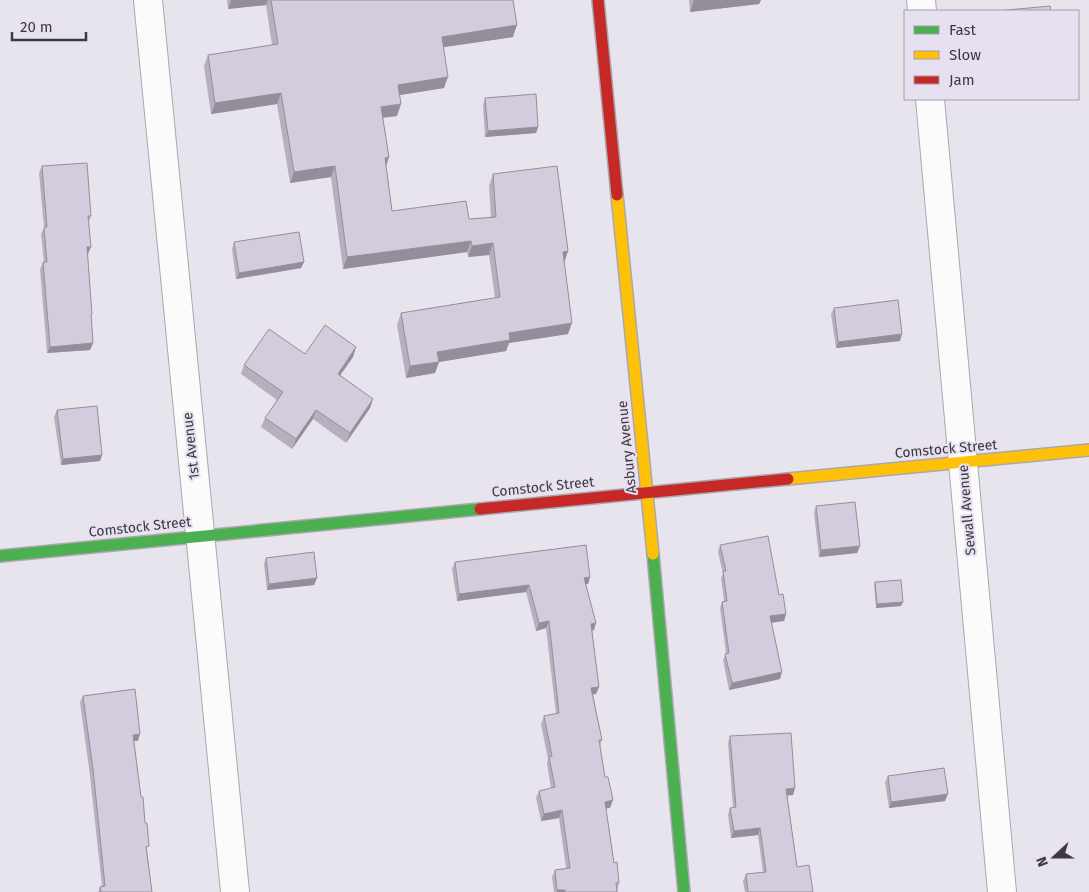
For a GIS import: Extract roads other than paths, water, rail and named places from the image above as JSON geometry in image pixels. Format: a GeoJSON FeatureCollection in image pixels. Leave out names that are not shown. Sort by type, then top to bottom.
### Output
{"type":"FeatureCollection","features":[{"type":"Feature","properties":{"kind":"street","name":"1st Avenue"},"geometry":{"type":"LineString","coordinates":[[148,0],[234,892]]}},
{"type":"Feature","properties":{"kind":"street","name":"Asbury Avenue"},"geometry":{"type":"LineString","coordinates":[[598,0],[647,492],[684,892]]}},
{"type":"Feature","properties":{"kind":"street","name":"Sewall Avenue"},"geometry":{"type":"LineString","coordinates":[[930,100],[1002,892]]}},
{"type":"Feature","properties":{"kind":"street","name":"Comstock Street"},"geometry":{"type":"LineString","coordinates":[[0,556],[1089,450]]}}]}
